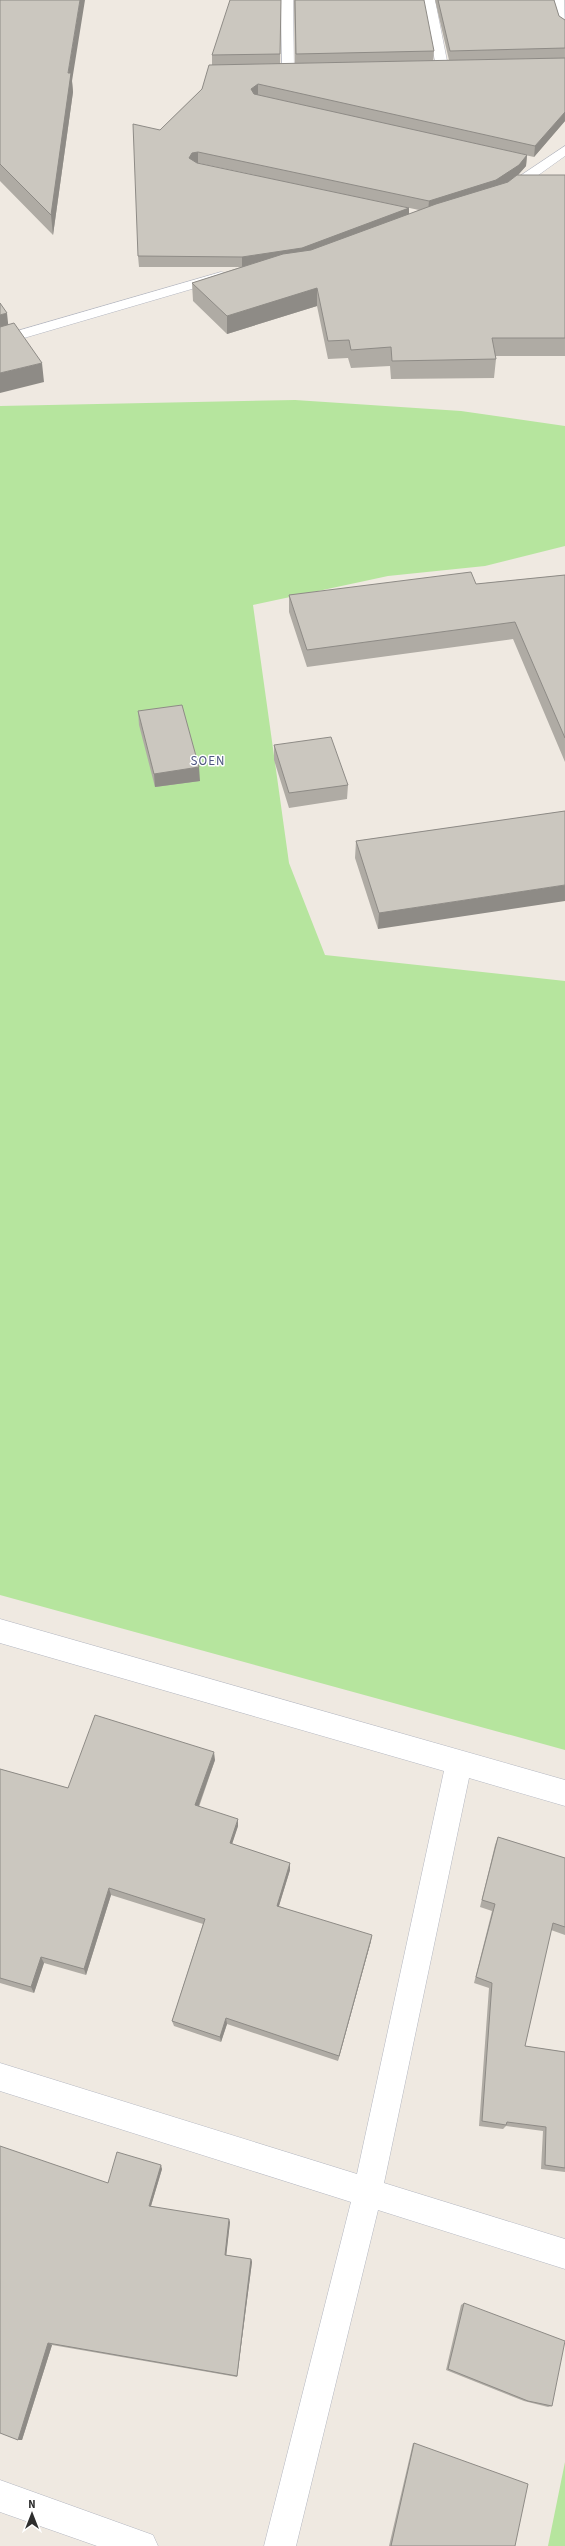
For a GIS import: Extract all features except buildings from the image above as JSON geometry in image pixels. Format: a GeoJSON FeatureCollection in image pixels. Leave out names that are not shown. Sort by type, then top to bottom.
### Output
{"type":"FeatureCollection","features":[{"type":"Feature","properties":{"kind":"street"},"geometry":{"type":"LineString","coordinates":[[287,0],[288,70]]}},
{"type":"Feature","properties":{"kind":"street"},"geometry":{"type":"LineString","coordinates":[[429,0],[436,66],[458,65]]}},
{"type":"Feature","properties":{"kind":"street"},"geometry":{"type":"LineString","coordinates":[[558,0],[565,26]]}},
{"type":"Feature","properties":{"kind":"street"},"geometry":{"type":"LineString","coordinates":[[272,70],[304,69]]}},
{"type":"Feature","properties":{"kind":"street"},"geometry":{"type":"LineString","coordinates":[[494,197],[501,195],[565,150]]}},
{"type":"Feature","properties":{"kind":"street"},"geometry":{"type":"LineString","coordinates":[[528,161],[544,164]]}},
{"type":"Feature","properties":{"kind":"street"},"geometry":{"type":"LineString","coordinates":[[0,341],[234,274]]}},
{"type":"Feature","properties":{"kind":"street"},"geometry":{"type":"LineString","coordinates":[[0,1631],[565,1793]]}},
{"type":"Feature","properties":{"kind":"street"},"geometry":{"type":"LineString","coordinates":[[280,2546],[368,2191],[459,1762]]}},
{"type":"Feature","properties":{"kind":"street"},"geometry":{"type":"LineString","coordinates":[[0,2077],[368,2191],[565,2254]]}},
{"type":"Feature","properties":{"kind":"street"},"geometry":{"type":"LineString","coordinates":[[0,2496],[142,2546]]}},
{"type":"Feature","properties":{"kind":"green space"},"geometry":{"type":"Polygon","coordinates":[[[295,400],[461,411],[565,426],[565,546],[485,566],[388,576],[253,605],[289,863],[325,955],[565,981],[565,1750],[0,1595],[0,406],[295,400]]]}},
{"type":"Feature","properties":{"kind":"green space"},"geometry":{"type":"Polygon","coordinates":[[[565,2462],[565,2546],[548,2546],[565,2462]]]}},
{"type":"Feature","properties":{"kind":"district","name":"SOEN"},"geometry":{"type":"Point","coordinates":[208,760]}}]}
